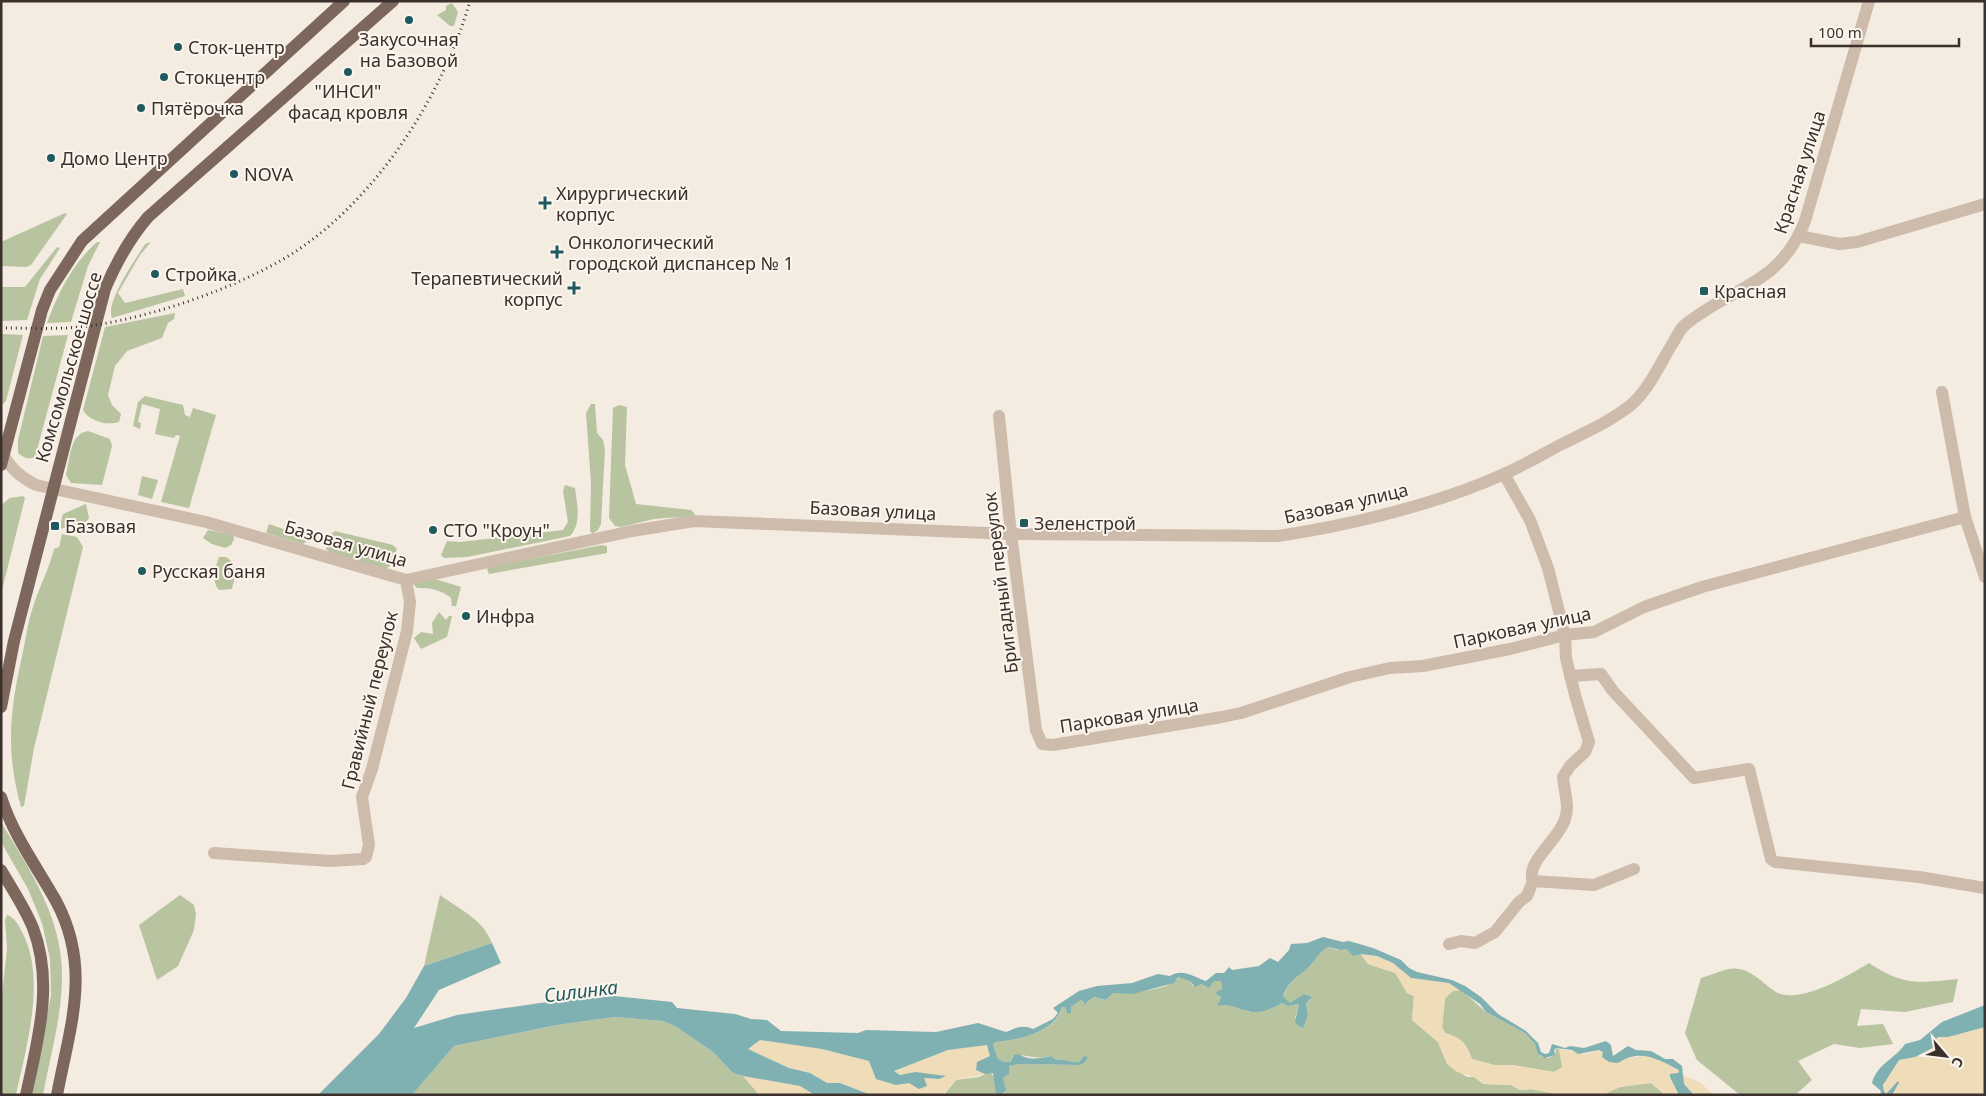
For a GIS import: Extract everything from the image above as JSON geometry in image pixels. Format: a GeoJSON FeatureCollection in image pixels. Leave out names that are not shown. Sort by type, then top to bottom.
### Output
{"type":"FeatureCollection","features":[{"type":"Feature","properties":{"kind":"main road","name":"Комсомольское шоссе"},"geometry":{"type":"LineString","coordinates":[[2,456],[42,310],[50,290],[82,241],[344,1]]}},
{"type":"Feature","properties":{"kind":"main road","name":"Комсомольское шоссе"},"geometry":{"type":"LineString","coordinates":[[1,707],[14,641],[52,490],[104,290],[115,265],[134,234],[156,211],[393,1]]}},
{"type":"Feature","properties":{"kind":"main road"},"geometry":{"type":"LineString","coordinates":[[1,797],[8,819],[64,917],[75,954],[76,998],[57,1095]]}},
{"type":"Feature","properties":{"kind":"main road"},"geometry":{"type":"LineString","coordinates":[[1,870],[32,926],[42,958],[43,1004],[26,1095]]}},
{"type":"Feature","properties":{"kind":"street","name":"Красная улица"},"geometry":{"type":"LineString","coordinates":[[1704,309],[1768,274],[1792,250],[1799,236],[1869,1]]}},
{"type":"Feature","properties":{"kind":"street"},"geometry":{"type":"LineString","coordinates":[[1799,236],[1839,244],[1857,242],[1985,204]]}},
{"type":"Feature","properties":{"kind":"street","name":"Базовая улица"},"geometry":{"type":"LineString","coordinates":[[2,456],[23,478],[52,490],[123,502],[206,522],[406,580],[632,531],[694,521],[1010,534],[1278,536],[1309,531],[1419,504],[1504,474],[1572,439],[1630,405],[1645,390],[1683,326],[1704,309]]}},
{"type":"Feature","properties":{"kind":"street"},"geometry":{"type":"LineString","coordinates":[[1942,392],[1965,517],[1985,577]]}},
{"type":"Feature","properties":{"kind":"street","name":"Бригадный переулок"},"geometry":{"type":"LineString","coordinates":[[999,416],[1010,534],[1036,730],[1042,744]]}},
{"type":"Feature","properties":{"kind":"street"},"geometry":{"type":"LineString","coordinates":[[1449,944],[1461,941],[1475,943],[1490,936],[1519,902],[1527,896],[1533,881],[1530,875],[1534,864],[1553,842],[1565,820],[1568,803],[1564,777],[1570,766],[1585,752],[1589,742],[1570,676],[1564,635],[1541,547],[1530,520],[1504,474]]}},
{"type":"Feature","properties":{"kind":"street","name":"Парковая улица"},"geometry":{"type":"LineString","coordinates":[[1042,744],[1053,745],[1222,717],[1390,668],[1423,666],[1564,635],[1594,632],[1644,607],[1702,587],[1965,517]]}},
{"type":"Feature","properties":{"kind":"street","name":"Гравийный переулок"},"geometry":{"type":"LineString","coordinates":[[214,853],[330,861],[366,857],[369,845],[362,798],[372,769],[407,631],[410,602],[406,580]]}},
{"type":"Feature","properties":{"kind":"street"},"geometry":{"type":"LineString","coordinates":[[1570,676],[1600,674],[1613,691],[1694,778],[1749,768],[1771,858],[1776,862],[1919,877],[1985,888]]}},
{"type":"Feature","properties":{"kind":"street"},"geometry":{"type":"LineString","coordinates":[[1533,881],[1594,884],[1634,869]]}},
{"type":"Feature","properties":{"kind":"green space"},"geometry":{"type":"Polygon","coordinates":[[[452,3],[458,12],[454,26],[450,26],[437,15],[446,10],[446,6],[452,3]]]}},
{"type":"Feature","properties":{"kind":"green space"},"geometry":{"type":"Polygon","coordinates":[[[65,213],[67,214],[31,265],[26,267],[1,266],[1,242],[65,213]]]}},
{"type":"Feature","properties":{"kind":"green space"},"geometry":{"type":"Polygon","coordinates":[[[97,242],[100,242],[88,266],[71,322],[47,323],[67,279],[88,250],[97,242]]]}},
{"type":"Feature","properties":{"kind":"green space"},"geometry":{"type":"Polygon","coordinates":[[[151,242],[140,255],[118,293],[125,303],[183,289],[185,296],[112,318],[113,302],[122,281],[145,244],[151,242]]]}},
{"type":"Feature","properties":{"kind":"green space"},"geometry":{"type":"Polygon","coordinates":[[[57,247],[60,248],[40,279],[27,320],[1,321],[1,287],[25,287],[57,247]]]}},
{"type":"Feature","properties":{"kind":"green space"},"geometry":{"type":"Polygon","coordinates":[[[175,313],[174,319],[168,323],[162,338],[127,351],[115,366],[108,395],[112,405],[121,414],[119,422],[104,423],[89,417],[83,410],[105,327],[175,313]]]}},
{"type":"Feature","properties":{"kind":"green space"},"geometry":{"type":"Polygon","coordinates":[[[1,334],[23,335],[6,401],[1,406],[1,334]]]}},
{"type":"Feature","properties":{"kind":"green space"},"geometry":{"type":"Polygon","coordinates":[[[68,335],[35,457],[26,458],[18,453],[18,440],[43,336],[68,335]]]}},
{"type":"Feature","properties":{"kind":"green space"},"geometry":{"type":"Polygon","coordinates":[[[145,396],[183,405],[185,415],[190,417],[193,408],[216,415],[189,508],[161,502],[180,436],[176,435],[174,438],[155,434],[160,409],[142,404],[138,422],[141,423],[140,429],[133,426],[138,402],[145,396]]]}},
{"type":"Feature","properties":{"kind":"green space"},"geometry":{"type":"Polygon","coordinates":[[[591,404],[595,404],[597,433],[603,440],[605,449],[601,524],[598,530],[592,534],[590,531],[591,483],[586,413],[591,404]]]}},
{"type":"Feature","properties":{"kind":"green space"},"geometry":{"type":"Polygon","coordinates":[[[619,405],[627,407],[625,465],[636,504],[691,510],[695,514],[692,516],[654,519],[621,527],[615,526],[609,518],[613,408],[619,405]]]}},
{"type":"Feature","properties":{"kind":"green space"},"geometry":{"type":"Polygon","coordinates":[[[88,431],[110,439],[112,446],[102,485],[71,483],[66,475],[74,442],[78,436],[88,431]]]}},
{"type":"Feature","properties":{"kind":"green space"},"geometry":{"type":"Polygon","coordinates":[[[142,476],[158,480],[152,499],[138,495],[142,476]]]}},
{"type":"Feature","properties":{"kind":"green space"},"geometry":{"type":"Polygon","coordinates":[[[565,485],[575,488],[577,507],[576,525],[570,536],[467,557],[444,558],[441,555],[447,541],[460,542],[563,530],[568,522],[563,491],[565,485]]]}},
{"type":"Feature","properties":{"kind":"green space"},"geometry":{"type":"Polygon","coordinates":[[[23,496],[25,498],[1,594],[1,505],[10,498],[23,496]]]}},
{"type":"Feature","properties":{"kind":"green space"},"geometry":{"type":"Polygon","coordinates":[[[86,504],[89,518],[85,524],[59,529],[63,514],[86,504]]]}},
{"type":"Feature","properties":{"kind":"green space"},"geometry":{"type":"Polygon","coordinates":[[[269,524],[295,533],[310,531],[312,537],[303,544],[266,533],[269,524]]]}},
{"type":"Feature","properties":{"kind":"green space"},"geometry":{"type":"Polygon","coordinates":[[[208,530],[233,535],[234,539],[231,545],[225,548],[212,544],[203,538],[208,530]]]}},
{"type":"Feature","properties":{"kind":"green space"},"geometry":{"type":"Polygon","coordinates":[[[335,531],[393,545],[397,549],[390,566],[385,569],[330,553],[326,549],[331,534],[335,531]]]}},
{"type":"Feature","properties":{"kind":"green space"},"geometry":{"type":"Polygon","coordinates":[[[62,534],[77,537],[83,547],[34,748],[24,806],[21,807],[11,748],[12,711],[31,612],[54,549],[59,547],[62,534]]]}},
{"type":"Feature","properties":{"kind":"green space"},"geometry":{"type":"Polygon","coordinates":[[[602,545],[607,546],[607,553],[489,574],[487,569],[489,567],[602,545]]]}},
{"type":"Feature","properties":{"kind":"green space"},"geometry":{"type":"Polygon","coordinates":[[[219,557],[226,557],[233,564],[235,575],[232,589],[219,590],[215,583],[214,574],[219,557]]]}},
{"type":"Feature","properties":{"kind":"green space"},"geometry":{"type":"Polygon","coordinates":[[[432,578],[461,587],[456,606],[452,606],[451,598],[443,593],[431,589],[417,588],[413,584],[432,578]]]}},
{"type":"Feature","properties":{"kind":"green space"},"geometry":{"type":"Polygon","coordinates":[[[439,612],[446,620],[449,616],[452,616],[447,637],[421,649],[414,638],[421,632],[433,634],[432,623],[439,612]]]}},
{"type":"Feature","properties":{"kind":"green space"},"geometry":{"type":"Polygon","coordinates":[[[1,822],[30,870],[46,904],[58,940],[61,958],[60,1010],[43,1095],[32,1095],[51,995],[50,959],[42,923],[28,889],[1,842],[1,822]]]}},
{"type":"Feature","properties":{"kind":"green space"},"geometry":{"type":"Polygon","coordinates":[[[180,895],[194,905],[196,914],[194,930],[178,966],[157,980],[139,925],[180,895]]]}},
{"type":"Feature","properties":{"kind":"green space"},"geometry":{"type":"Polygon","coordinates":[[[440,895],[476,921],[488,934],[492,943],[424,966],[440,895]]]}},
{"type":"Feature","properties":{"kind":"green space"},"geometry":{"type":"Polygon","coordinates":[[[7,915],[18,924],[22,932],[29,950],[33,970],[32,1013],[16,1095],[1,1095],[1,1004],[7,949],[5,920],[7,915]]]}},
{"type":"Feature","properties":{"kind":"green space"},"geometry":{"type":"Polygon","coordinates":[[[1328,947],[1337,950],[1347,949],[1361,954],[1368,964],[1396,973],[1407,993],[1414,996],[1412,1020],[1438,1042],[1447,1064],[1467,1077],[1474,1077],[1483,1084],[1511,1085],[1520,1090],[1531,1089],[1562,1095],[1002,1095],[1005,1092],[1003,1078],[1009,1073],[1008,1066],[1019,1064],[1079,1065],[1083,1057],[1079,1062],[1076,1062],[1056,1060],[1051,1056],[1041,1058],[1017,1055],[1013,1056],[1010,1062],[1005,1062],[998,1059],[993,1045],[995,1042],[1035,1034],[1052,1023],[1062,1007],[1065,1007],[1067,1013],[1071,1013],[1071,1007],[1081,1000],[1084,1002],[1085,1008],[1086,1003],[1094,997],[1106,1000],[1113,993],[1139,992],[1158,988],[1174,982],[1179,977],[1190,981],[1193,986],[1201,984],[1206,987],[1214,981],[1221,981],[1222,989],[1219,994],[1221,997],[1217,1006],[1224,1003],[1250,1012],[1283,1003],[1288,1006],[1299,1004],[1295,1018],[1298,1026],[1302,1028],[1308,1015],[1306,1004],[1311,999],[1290,1003],[1283,997],[1291,983],[1328,947]]]}},
{"type":"Feature","properties":{"kind":"green space"},"geometry":{"type":"Polygon","coordinates":[[[1869,963],[1892,976],[1911,981],[1958,979],[1953,1002],[1905,1012],[1861,1009],[1857,1026],[1883,1024],[1893,1044],[1860,1048],[1834,1044],[1798,1061],[1812,1080],[1795,1095],[1740,1095],[1697,1060],[1685,1033],[1701,978],[1725,970],[1744,970],[1778,993],[1788,995],[1825,987],[1869,963]]]}},
{"type":"Feature","properties":{"kind":"green space"},"geometry":{"type":"Polygon","coordinates":[[[1461,990],[1486,1012],[1525,1033],[1535,1044],[1540,1056],[1549,1058],[1555,1054],[1556,1048],[1559,1049],[1563,1067],[1554,1072],[1512,1065],[1494,1065],[1472,1059],[1463,1042],[1445,1033],[1442,1027],[1445,998],[1453,991],[1461,990]]]}},
{"type":"Feature","properties":{"kind":"green space"},"geometry":{"type":"Polygon","coordinates":[[[615,1017],[663,1021],[675,1026],[713,1052],[733,1073],[743,1076],[757,1092],[757,1095],[412,1095],[454,1046],[557,1025],[615,1017]]]}},
{"type":"Feature","properties":{"kind":"green space"},"geometry":{"type":"Polygon","coordinates":[[[990,1072],[994,1077],[996,1095],[944,1095],[956,1080],[979,1077],[990,1072]]]}},
{"type":"Feature","properties":{"kind":"green space"},"geometry":{"type":"Polygon","coordinates":[[[1651,1083],[1665,1095],[1602,1095],[1620,1087],[1651,1083]]]}},
{"type":"Feature","properties":{"kind":"sand"},"geometry":{"type":"Polygon","coordinates":[[[1361,954],[1377,956],[1393,963],[1411,978],[1449,983],[1461,990],[1453,991],[1445,998],[1442,1027],[1445,1033],[1463,1042],[1472,1059],[1494,1065],[1512,1065],[1554,1072],[1562,1067],[1559,1049],[1586,1054],[1599,1050],[1604,1052],[1602,1057],[1625,1059],[1649,1055],[1679,1070],[1679,1095],[1665,1095],[1651,1083],[1620,1087],[1602,1095],[1562,1095],[1531,1089],[1520,1090],[1511,1085],[1483,1084],[1474,1077],[1457,1072],[1447,1064],[1438,1042],[1412,1020],[1414,996],[1407,993],[1395,973],[1368,964],[1361,954]]]}},
{"type":"Feature","properties":{"kind":"sand"},"geometry":{"type":"Polygon","coordinates":[[[1985,1027],[1985,1095],[1892,1095],[1899,1084],[1898,1082],[1886,1094],[1884,1090],[1885,1081],[1899,1060],[1915,1057],[1937,1045],[1932,1043],[1938,1037],[1948,1037],[1985,1027]]]}},
{"type":"Feature","properties":{"kind":"sand"},"geometry":{"type":"Polygon","coordinates":[[[760,1040],[822,1049],[869,1061],[896,1085],[924,1078],[939,1079],[915,1072],[900,1075],[894,1071],[948,1050],[987,1045],[991,1056],[977,1062],[976,1070],[985,1074],[956,1080],[944,1095],[871,1095],[840,1083],[827,1083],[810,1073],[789,1068],[748,1049],[760,1040]]]}},
{"type":"Feature","properties":{"kind":"sand"},"geometry":{"type":"Polygon","coordinates":[[[1683,1075],[1701,1083],[1716,1095],[1694,1095],[1684,1084],[1683,1075]]]}},
{"type":"Feature","properties":{"kind":"sand"},"geometry":{"type":"Polygon","coordinates":[[[743,1076],[800,1086],[815,1095],[757,1095],[757,1092],[743,1076]]]}},
{"type":"Feature","properties":{"kind":"water"},"geometry":{"type":"Polygon","coordinates":[[[1323,937],[1343,942],[1349,941],[1373,948],[1401,960],[1409,968],[1417,972],[1452,980],[1465,986],[1481,997],[1498,1014],[1526,1031],[1538,1043],[1541,1052],[1545,1054],[1549,1053],[1552,1044],[1565,1048],[1570,1046],[1584,1048],[1606,1041],[1611,1045],[1613,1056],[1628,1046],[1636,1050],[1651,1051],[1665,1059],[1673,1059],[1682,1066],[1684,1084],[1694,1095],[1679,1095],[1670,1074],[1678,1073],[1679,1070],[1649,1057],[1634,1056],[1618,1063],[1609,1062],[1602,1057],[1603,1052],[1599,1050],[1578,1054],[1572,1050],[1556,1048],[1554,1050],[1555,1055],[1545,1058],[1538,1054],[1535,1044],[1525,1033],[1486,1012],[1480,1004],[1449,983],[1411,978],[1393,963],[1377,956],[1361,954],[1353,956],[1347,949],[1340,950],[1328,947],[1291,982],[1283,996],[1290,1003],[1304,994],[1312,997],[1306,1004],[1308,1015],[1303,1028],[1298,1026],[1295,1021],[1299,1004],[1288,1006],[1282,1003],[1256,1012],[1228,1005],[1217,1006],[1221,997],[1215,993],[1222,989],[1221,981],[1214,981],[1209,988],[1201,984],[1195,987],[1190,981],[1178,977],[1174,983],[1133,994],[1113,993],[1106,1000],[1094,997],[1086,1003],[1085,1008],[1084,1002],[1081,1000],[1071,1007],[1071,1013],[1067,1013],[1065,1007],[1062,1007],[1052,1023],[1034,1034],[995,1042],[993,1045],[998,1059],[1005,1062],[1010,1062],[1014,1055],[1018,1054],[1031,1058],[1051,1056],[1056,1060],[1076,1062],[1079,1062],[1084,1056],[1088,1057],[1084,1063],[1079,1065],[1019,1064],[1009,1066],[1009,1074],[1003,1078],[1006,1090],[1002,1095],[996,1095],[993,1073],[985,1074],[976,1070],[977,1062],[990,1056],[987,1045],[948,1050],[894,1071],[900,1075],[915,1072],[946,1076],[939,1079],[924,1078],[927,1086],[919,1089],[909,1083],[896,1085],[876,1079],[869,1061],[822,1049],[760,1040],[748,1049],[789,1068],[810,1073],[827,1083],[840,1083],[871,1095],[815,1095],[800,1086],[733,1073],[713,1052],[675,1026],[663,1021],[615,1017],[557,1025],[454,1046],[412,1095],[318,1095],[379,1034],[406,998],[424,966],[492,943],[501,963],[439,990],[414,1028],[457,1015],[540,1003],[614,996],[672,1002],[677,1008],[735,1014],[751,1019],[767,1020],[781,1031],[858,1033],[866,1030],[936,1032],[978,1023],[1006,1032],[1022,1027],[1033,1029],[1053,1019],[1058,1013],[1053,1008],[1079,991],[1097,986],[1132,983],[1158,974],[1170,976],[1184,973],[1206,981],[1216,973],[1224,973],[1229,967],[1232,970],[1259,966],[1270,958],[1278,962],[1289,950],[1291,944],[1307,943],[1323,937]]]}},
{"type":"Feature","properties":{"kind":"water"},"geometry":{"type":"Polygon","coordinates":[[[1985,1005],[1985,1027],[1948,1037],[1938,1037],[1932,1043],[1938,1045],[1915,1057],[1899,1060],[1883,1085],[1886,1094],[1898,1081],[1899,1083],[1892,1095],[1880,1095],[1881,1091],[1872,1083],[1874,1076],[1905,1044],[1920,1040],[1942,1022],[1985,1005]]]}},
{"type":"Feature","properties":{"kind":"railway"},"geometry":{"type":"LineString","coordinates":[[1,328],[84,327],[143,315],[214,292],[237,282],[280,261],[313,239],[344,212],[373,182],[399,148],[422,113],[441,76],[458,38],[470,1]]}},
{"type":"Feature","properties":{"kind":"place","name":"Закусочная на Базовой"},"geometry":{"type":"Point","coordinates":[409,20]}},
{"type":"Feature","properties":{"kind":"place","name":"Cток-центр"},"geometry":{"type":"Point","coordinates":[178,47]}},
{"type":"Feature","properties":{"kind":"place","name":"\"ИНСИ\" фасад кровля"},"geometry":{"type":"Point","coordinates":[348,72]}},
{"type":"Feature","properties":{"kind":"place","name":"Стокцентр"},"geometry":{"type":"Point","coordinates":[164,77]}},
{"type":"Feature","properties":{"kind":"place","name":"Пятёрочка"},"geometry":{"type":"Point","coordinates":[141,108]}},
{"type":"Feature","properties":{"kind":"place","name":"Домо Центр"},"geometry":{"type":"Point","coordinates":[51,158]}},
{"type":"Feature","properties":{"kind":"place","name":"NOVA"},"geometry":{"type":"Point","coordinates":[234,174]}},
{"type":"Feature","properties":{"kind":"place","name":"Хирургический корпус"},"geometry":{"type":"Point","coordinates":[545,203]}},
{"type":"Feature","properties":{"kind":"place","name":"Онкологический городской диспансер № 1"},"geometry":{"type":"Point","coordinates":[557,252]}},
{"type":"Feature","properties":{"kind":"place","name":"Стройка"},"geometry":{"type":"Point","coordinates":[155,274]}},
{"type":"Feature","properties":{"kind":"place","name":"Терапевтический корпус"},"geometry":{"type":"Point","coordinates":[574,288]}},
{"type":"Feature","properties":{"kind":"place","name":"Красная"},"geometry":{"type":"Point","coordinates":[1704,291]}},
{"type":"Feature","properties":{"kind":"place","name":"Зеленстрой"},"geometry":{"type":"Point","coordinates":[1024,523]}},
{"type":"Feature","properties":{"kind":"place","name":"Базовая"},"geometry":{"type":"Point","coordinates":[55,526]}},
{"type":"Feature","properties":{"kind":"place","name":"СТО \"Кроун\""},"geometry":{"type":"Point","coordinates":[433,530]}},
{"type":"Feature","properties":{"kind":"place","name":"Русская баня"},"geometry":{"type":"Point","coordinates":[142,571]}},
{"type":"Feature","properties":{"kind":"place","name":"Инфра"},"geometry":{"type":"Point","coordinates":[466,616]}},
{"type":"Feature","properties":{"kind":"water label","name":"Силинка"},"geometry":{"type":"Point","coordinates":[581,991]}}]}
